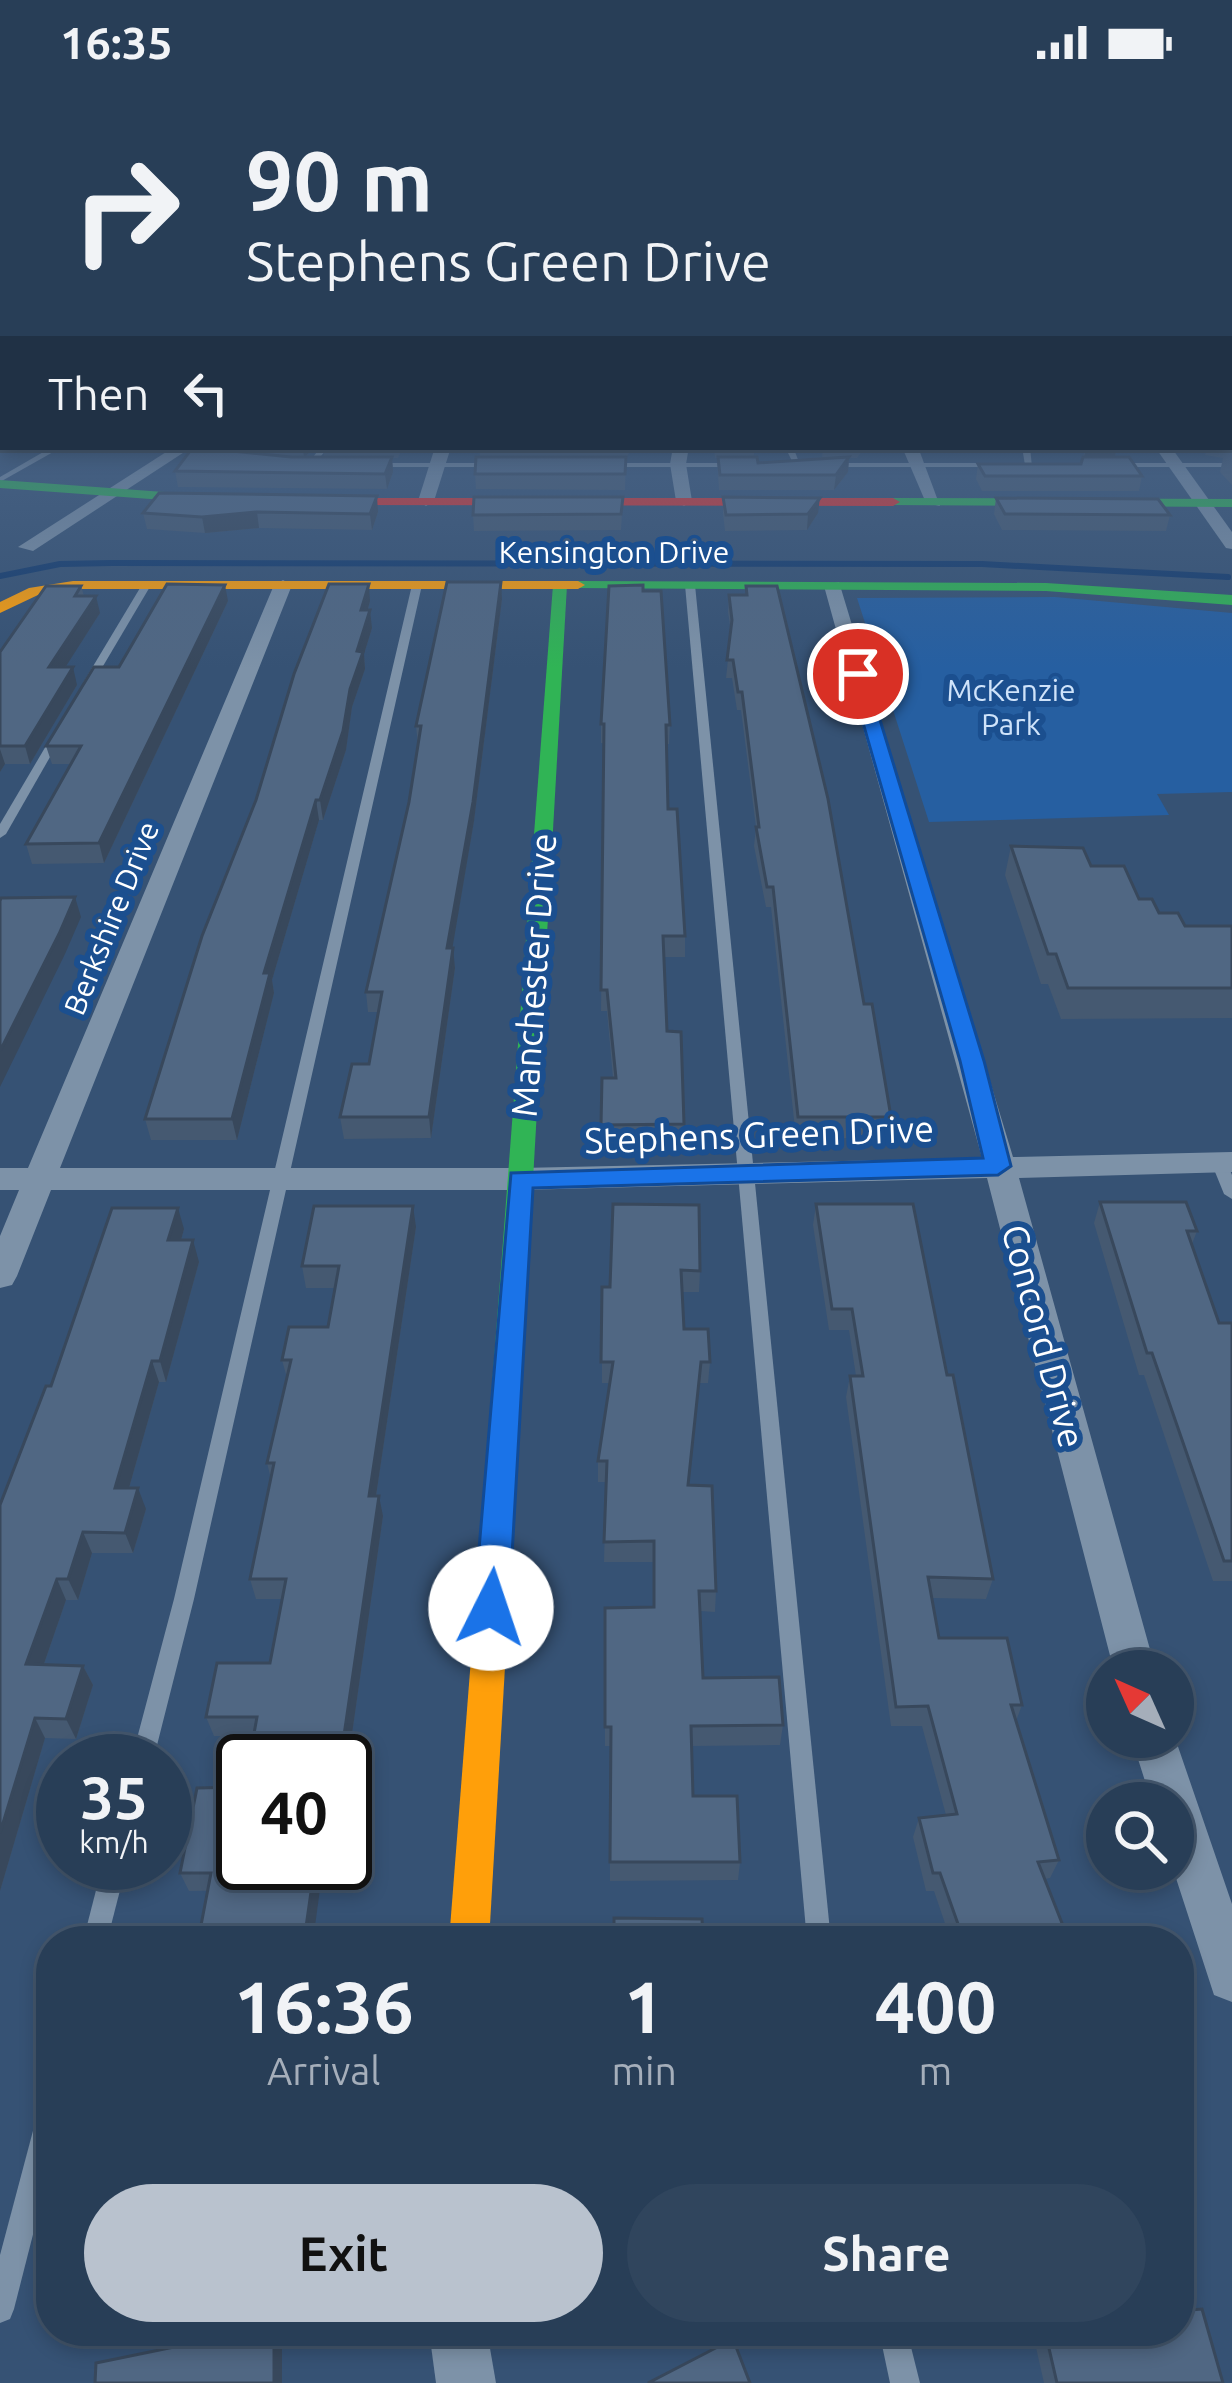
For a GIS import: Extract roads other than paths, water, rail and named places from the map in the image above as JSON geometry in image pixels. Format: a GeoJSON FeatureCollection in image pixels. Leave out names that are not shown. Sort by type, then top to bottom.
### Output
{"type":"FeatureCollection","features":[{"type":"Feature","properties":{"kind":"street"},"geometry":{"type":"LineString","coordinates":[[27,547],[181,453]]}},
{"type":"Feature","properties":{"kind":"street"},"geometry":{"type":"LineString","coordinates":[[426,501],[441,453]]}},
{"type":"Feature","properties":{"kind":"street"},"geometry":{"type":"LineString","coordinates":[[912,453],[934,503]]}},
{"type":"Feature","properties":{"kind":"street"},"geometry":{"type":"LineString","coordinates":[[1167,453],[1232,544]]}},
{"type":"Feature","properties":{"kind":"street"},"geometry":{"type":"LineString","coordinates":[[680,456],[684,501]]}},
{"type":"Feature","properties":{"kind":"street"},"geometry":{"type":"LineString","coordinates":[[0,482],[247,501]]}},
{"type":"Feature","properties":{"kind":"street"},"geometry":{"type":"LineString","coordinates":[[292,501],[1232,502]]}},
{"type":"Feature","properties":{"kind":"street","name":"Kensington Drive"},"geometry":{"type":"LineString","coordinates":[[0,608],[34,590],[62,585],[1046,587],[1232,600]]}},
{"type":"Feature","properties":{"kind":"street","name":"Berkshire Drive"},"geometry":{"type":"LineString","coordinates":[[0,1276],[284,585]]}},
{"type":"Feature","properties":{"kind":"street","name":"Manchester Drive"},"geometry":{"type":"LineString","coordinates":[[471,1926],[560,585]]}},
{"type":"Feature","properties":{"kind":"street","name":"Concord Drive"},"geometry":{"type":"LineString","coordinates":[[833,586],[972,1061],[1129,1650]]}},
{"type":"Feature","properties":{"kind":"street","name":"Stephens Green Drive"},"geometry":{"type":"LineString","coordinates":[[0,1179],[520,1179],[1225,1162]]}},
{"type":"Feature","properties":{"kind":"street"},"geometry":{"type":"LineString","coordinates":[[1160,1758],[1232,1977]]}},
{"type":"Feature","properties":{"kind":"street"},"geometry":{"type":"LineString","coordinates":[[460,2346],[466,2383]]}},
{"type":"Feature","properties":{"kind":"lane"},"geometry":{"type":"LineString","coordinates":[[0,482],[48,453]]}},
{"type":"Feature","properties":{"kind":"lane"},"geometry":{"type":"LineString","coordinates":[[308,465],[320,453]]}},
{"type":"Feature","properties":{"kind":"lane"},"geometry":{"type":"LineString","coordinates":[[793,453],[798,465]]}},
{"type":"Feature","properties":{"kind":"lane"},"geometry":{"type":"LineString","coordinates":[[1027,453],[1029,465]]}},
{"type":"Feature","properties":{"kind":"lane"},"geometry":{"type":"LineString","coordinates":[[594,465],[680,456],[758,465]]}},
{"type":"Feature","properties":{"kind":"lane"},"geometry":{"type":"LineString","coordinates":[[293,465],[329,465]]}},
{"type":"Feature","properties":{"kind":"lane"},"geometry":{"type":"LineString","coordinates":[[372,465],[506,465]]}},
{"type":"Feature","properties":{"kind":"lane"},"geometry":{"type":"LineString","coordinates":[[778,465],[1050,465]]}},
{"type":"Feature","properties":{"kind":"lane"},"geometry":{"type":"LineString","coordinates":[[1091,465],[1232,465]]}},
{"type":"Feature","properties":{"kind":"lane"},"geometry":{"type":"LineString","coordinates":[[76,703],[146,585]]}},
{"type":"Feature","properties":{"kind":"lane"},"geometry":{"type":"LineString","coordinates":[[149,1734],[416,585]]}},
{"type":"Feature","properties":{"kind":"lane"},"geometry":{"type":"LineString","coordinates":[[690,585],[818,1926]]}},
{"type":"Feature","properties":{"kind":"lane"},"geometry":{"type":"LineString","coordinates":[[0,834],[64,723]]}},
{"type":"Feature","properties":{"kind":"lane"},"geometry":{"type":"LineString","coordinates":[[1225,1162],[1232,1194]]}},
{"type":"Feature","properties":{"kind":"lane"},"geometry":{"type":"LineString","coordinates":[[99,1926],[109,1890]]}},
{"type":"Feature","properties":{"kind":"lane"},"geometry":{"type":"LineString","coordinates":[[0,2309],[36,2170]]}},
{"type":"Feature","properties":{"kind":"lane"},"geometry":{"type":"LineString","coordinates":[[896,2346],[905,2383]]}},
{"type":"Feature","properties":{"kind":"waterway"},"geometry":{"type":"LineString","coordinates":[[0,576],[60,564],[112,563],[982,564],[1228,577]]}},
{"type":"Feature","properties":{"kind":"park label","name":"McKenzie Park"},"geometry":{"type":"Point","coordinates":[1011,707]}}]}
